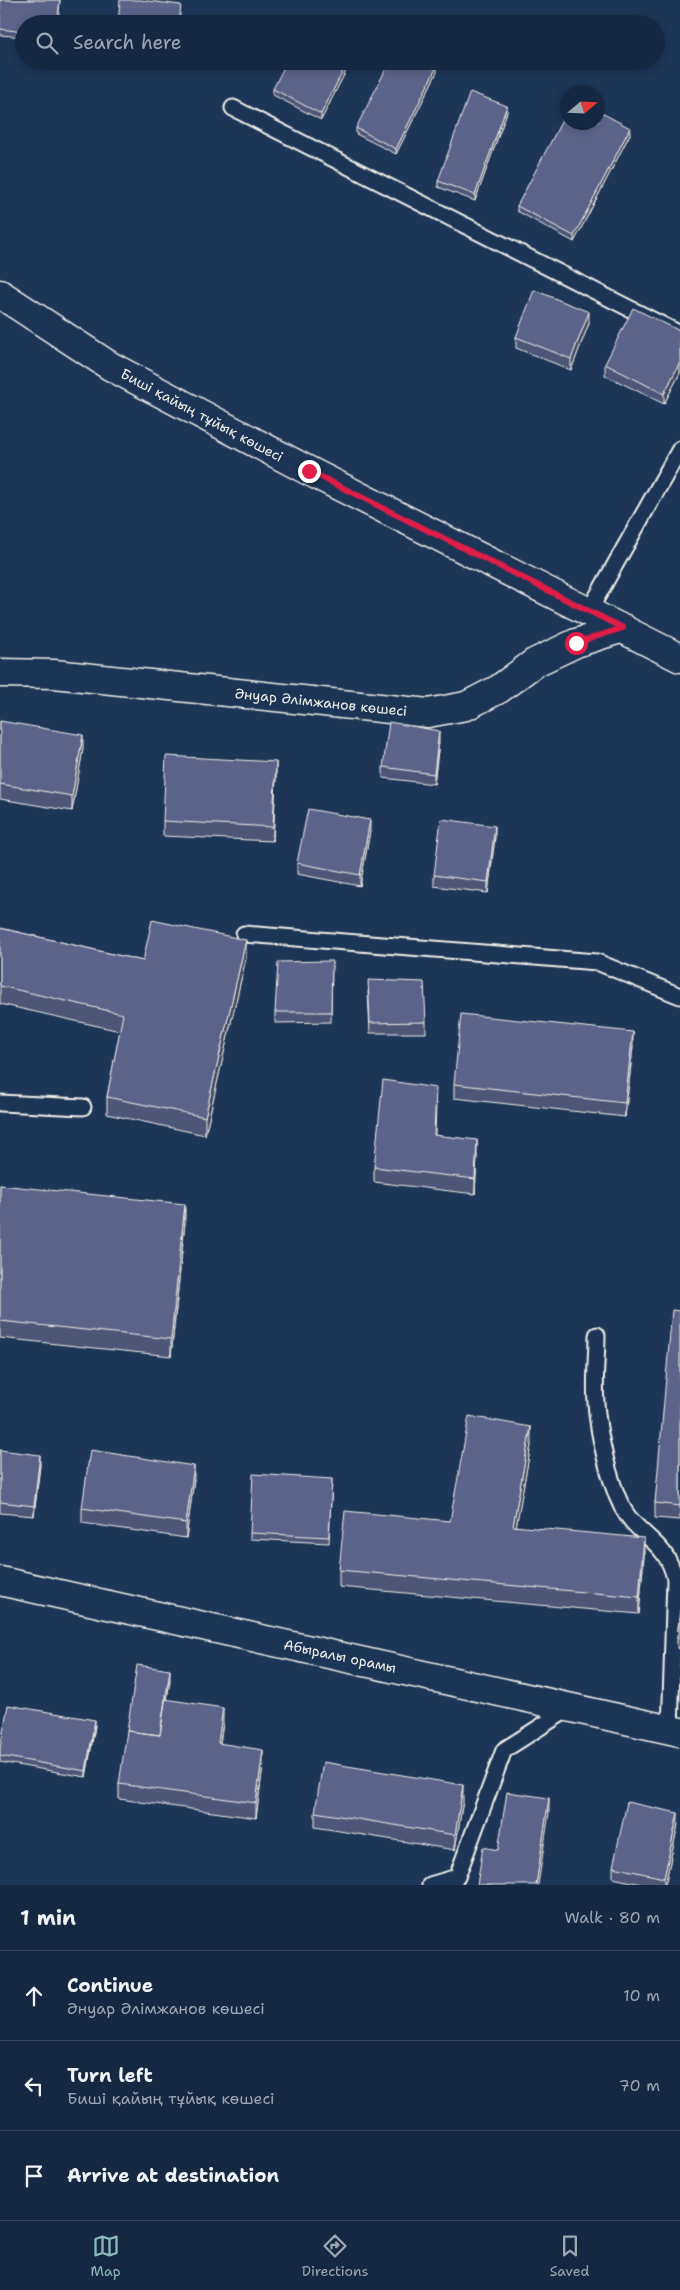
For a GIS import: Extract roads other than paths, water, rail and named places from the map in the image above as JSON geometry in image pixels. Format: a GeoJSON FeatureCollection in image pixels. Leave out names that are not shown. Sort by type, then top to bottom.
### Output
{"type":"FeatureCollection","features":[{"type":"Feature","properties":{"kind":"street","name":"Биші қайың тұйық көшесі"},"geometry":{"type":"LineString","coordinates":[[0,294],[110,366],[309,471],[680,658]]}},
{"type":"Feature","properties":{"kind":"street","name":"Әнуар Әлімжанов көшесі"},"geometry":{"type":"LineString","coordinates":[[0,673],[54,674],[428,713],[466,706],[499,689],[534,663],[576,643],[623,628]]}},
{"type":"Feature","properties":{"kind":"street","name":"Абыралы орамы"},"geometry":{"type":"LineString","coordinates":[[0,1581],[675,1731]]}},
{"type":"Feature","properties":{"kind":"lane"},"geometry":{"type":"LineString","coordinates":[[233,108],[680,334]]}},
{"type":"Feature","properties":{"kind":"lane"},"geometry":{"type":"LineString","coordinates":[[589,611],[680,449]]}},
{"type":"Feature","properties":{"kind":"lane"},"geometry":{"type":"LineString","coordinates":[[244,934],[597,962],[680,996]]}},
{"type":"Feature","properties":{"kind":"lane"},"geometry":{"type":"LineString","coordinates":[[0,1103],[83,1106]]}},
{"type":"Feature","properties":{"kind":"lane"},"geometry":{"type":"LineString","coordinates":[[597,1335],[596,1403],[609,1471],[623,1508],[644,1533],[663,1550],[672,1565],[675,1579],[675,1731]]}},
{"type":"Feature","properties":{"kind":"lane"},"geometry":{"type":"LineString","coordinates":[[430,1885],[457,1876],[504,1750],[571,1707]]}}]}
